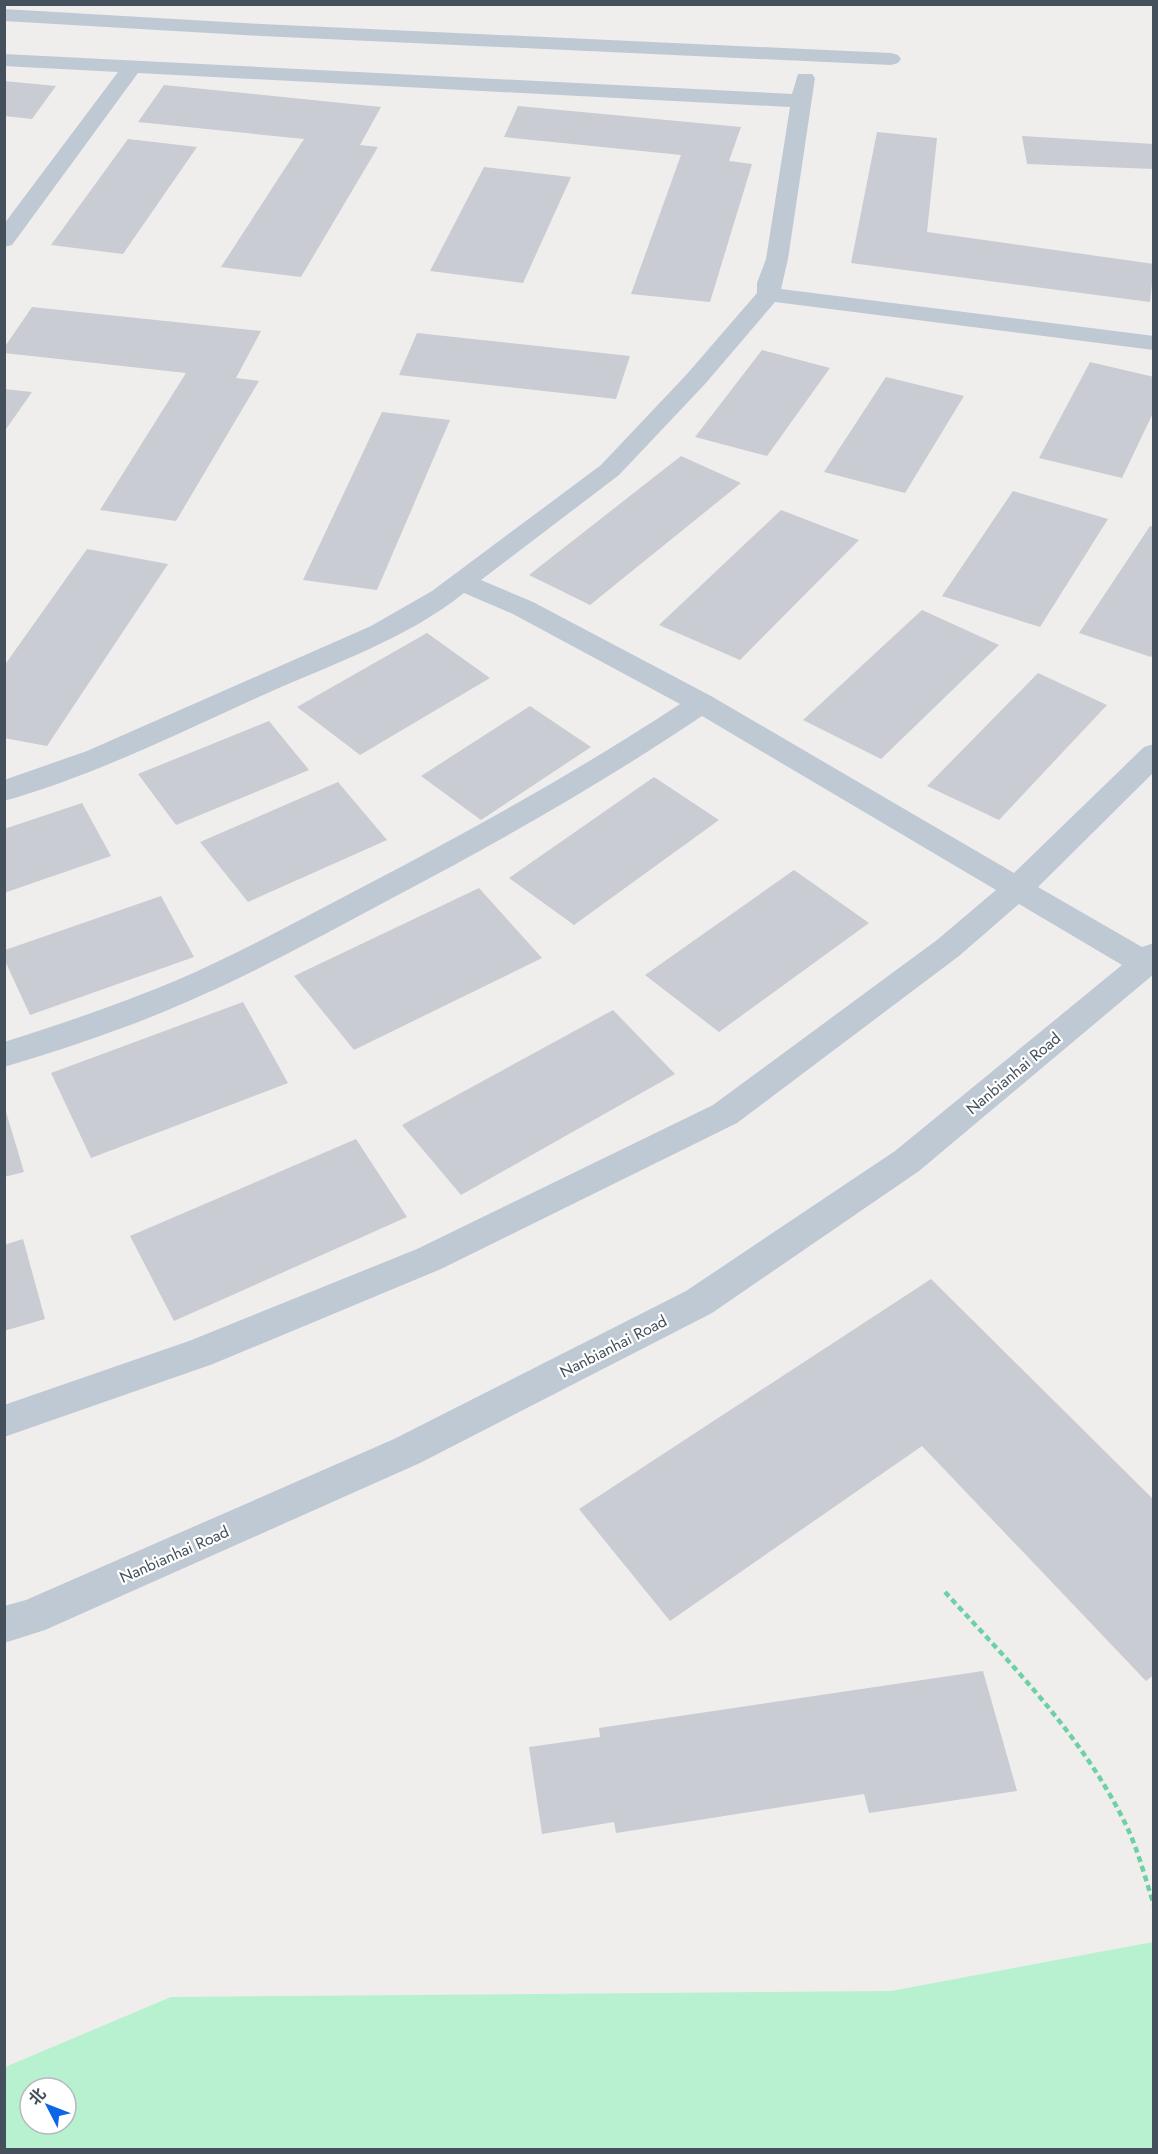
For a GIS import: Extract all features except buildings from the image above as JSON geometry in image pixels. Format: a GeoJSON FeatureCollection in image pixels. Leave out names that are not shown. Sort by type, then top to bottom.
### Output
{"type":"FeatureCollection","features":[{"type":"Feature","properties":{"kind":"street"},"geometry":{"type":"LineString","coordinates":[[4,15],[261,30],[891,59]]}},
{"type":"Feature","properties":{"kind":"street"},"geometry":{"type":"LineString","coordinates":[[4,791],[97,758],[381,632],[442,597],[610,470],[696,379],[769,294],[769,283],[777,259],[808,55]]}},
{"type":"Feature","properties":{"kind":"street"},"geometry":{"type":"LineString","coordinates":[[4,60],[801,101]]}},
{"type":"Feature","properties":{"kind":"street"},"geometry":{"type":"LineString","coordinates":[[4,240],[131,68]]}},
{"type":"Feature","properties":{"kind":"street"},"geometry":{"type":"LineString","coordinates":[[769,294],[1154,343]]}},
{"type":"Feature","properties":{"kind":"street"},"geometry":{"type":"LineString","coordinates":[[461,582],[523,609],[701,703],[1017,888],[1149,959]]}},
{"type":"Feature","properties":{"kind":"street"},"geometry":{"type":"LineString","coordinates":[[4,1055],[78,1031],[187,989],[259,954],[447,856],[611,763],[701,703]]}},
{"type":"Feature","properties":{"kind":"street"},"geometry":{"type":"LineString","coordinates":[[4,1421],[200,1353],[429,1259],[725,1114],[948,948],[1017,888],[1154,754]]}},
{"type":"Feature","properties":{"kind":"street","name":"Nanbianhai Road"},"geometry":{"type":"LineString","coordinates":[[4,1625],[42,1613],[408,1451],[699,1302],[907,1161],[1149,959]]}},
{"type":"Feature","properties":{"kind":"path"},"geometry":{"type":"LineString","coordinates":[[945,1592],[1040,1696],[1089,1760],[1123,1817],[1154,1905]]}},
{"type":"Feature","properties":{"kind":"green space"},"geometry":{"type":"Polygon","coordinates":[[[1153,1942],[1153,2149],[5,2149],[5,2067],[171,1997],[891,1991],[1153,1942]]]}}]}
